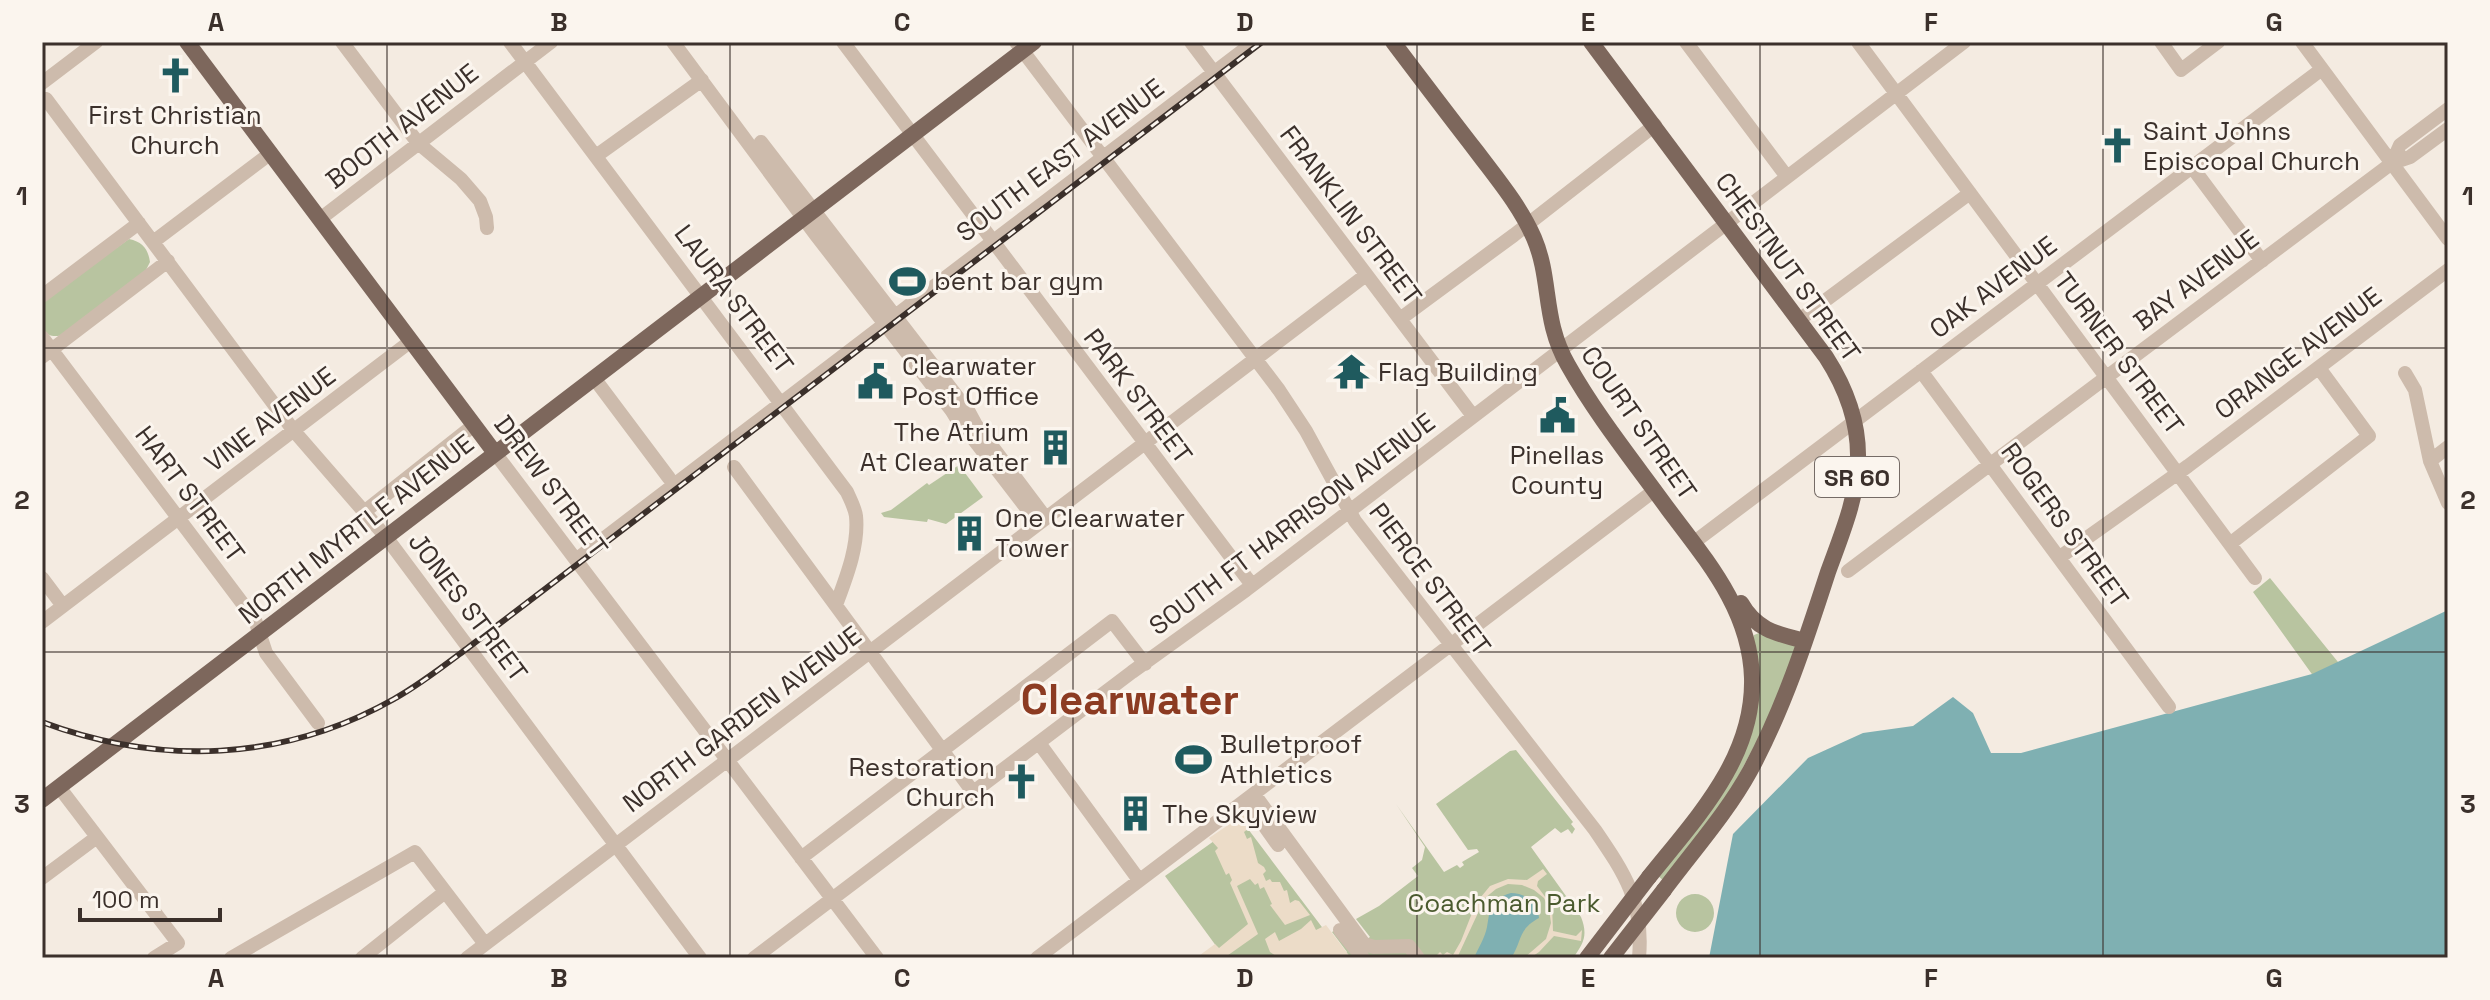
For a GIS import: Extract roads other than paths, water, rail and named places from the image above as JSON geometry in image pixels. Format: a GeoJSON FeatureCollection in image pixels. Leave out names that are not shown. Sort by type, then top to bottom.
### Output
{"type":"FeatureCollection","features":[{"type":"Feature","properties":{"kind":"main road","name":"DREW STREET"},"geometry":{"type":"LineString","coordinates":[[187,42],[495,453]]}},
{"type":"Feature","properties":{"kind":"main road","name":"COURT STREET"},"geometry":{"type":"LineString","coordinates":[[1393,42],[1528,224],[1540,257],[1548,315],[1560,349],[1582,388],[1727,591],[1748,641],[1752,682],[1746,725],[1738,753],[1715,792],[1587,958]]}},
{"type":"Feature","properties":{"kind":"main road","name":"CHESTNUT STREET"},"geometry":{"type":"LineString","coordinates":[[1591,42],[1837,373],[1854,421],[1858,458],[1855,491],[1805,641]]}},
{"type":"Feature","properties":{"kind":"main road","name":"NORTH MYRTLE AVENUE"},"geometry":{"type":"LineString","coordinates":[[42,800],[912,135],[1024,45]]}},
{"type":"Feature","properties":{"kind":"main road"},"geometry":{"type":"LineString","coordinates":[[1693,543],[1711,555],[1756,623],[1769,632],[1805,641]]}},
{"type":"Feature","properties":{"kind":"main road","name":"SR 60"},"geometry":{"type":"LineString","coordinates":[[1611,958],[1749,773],[1779,711],[1805,641]]}},
{"type":"Feature","properties":{"kind":"street"},"geometry":{"type":"LineString","coordinates":[[42,83],[96,42]]}},
{"type":"Feature","properties":{"kind":"street"},"geometry":{"type":"LineString","coordinates":[[342,42],[418,143],[461,179],[480,201],[487,228]]}},
{"type":"Feature","properties":{"kind":"street","name":"LAURA STREET"},"geometry":{"type":"LineString","coordinates":[[510,42],[847,492],[856,515],[854,545],[847,577],[836,605]]}},
{"type":"Feature","properties":{"kind":"street","name":"BOOTH AVENUE"},"geometry":{"type":"LineString","coordinates":[[320,219],[551,42]]}},
{"type":"Feature","properties":{"kind":"street","name":"PARK STREET"},"geometry":{"type":"LineString","coordinates":[[843,42],[1252,585]]}},
{"type":"Feature","properties":{"kind":"street","name":"FRANKLIN STREET"},"geometry":{"type":"LineString","coordinates":[[1191,42],[1473,416]]}},
{"type":"Feature","properties":{"kind":"street","name":"SOUTH EAST AVENUE"},"geometry":{"type":"LineString","coordinates":[[577,559],[1254,42]]}},
{"type":"Feature","properties":{"kind":"street"},"geometry":{"type":"LineString","coordinates":[[1686,42],[1787,177]]}},
{"type":"Feature","properties":{"kind":"street","name":"TURNER STREET"},"geometry":{"type":"LineString","coordinates":[[1858,42],[2255,578]]}},
{"type":"Feature","properties":{"kind":"street","name":"SOUTH FT HARRISON AVENUE"},"geometry":{"type":"LineString","coordinates":[[754,958],[1252,585],[1964,42]]}},
{"type":"Feature","properties":{"kind":"street"},"geometry":{"type":"LineString","coordinates":[[2161,42],[2181,70],[2218,42]]}},
{"type":"Feature","properties":{"kind":"street"},"geometry":{"type":"LineString","coordinates":[[2302,42],[2448,239]]}},
{"type":"Feature","properties":{"kind":"street"},"geometry":{"type":"LineString","coordinates":[[682,44],[702,80],[809,214]]}},
{"type":"Feature","properties":{"kind":"street"},"geometry":{"type":"LineString","coordinates":[[682,44],[890,320],[969,412],[1042,520]]}},
{"type":"Feature","properties":{"kind":"street","name":"PIERCE STREET"},"geometry":{"type":"LineString","coordinates":[[1024,45],[1103,158],[1256,359],[1306,431],[1348,512],[1595,830],[1623,871],[1639,910],[1639,958]]}},
{"type":"Feature","properties":{"kind":"street","name":"OAK AVENUE"},"geometry":{"type":"LineString","coordinates":[[1693,543],[2322,69]]}},
{"type":"Feature","properties":{"kind":"street"},"geometry":{"type":"LineString","coordinates":[[596,156],[702,80]]}},
{"type":"Feature","properties":{"kind":"street","name":"JONES STREET"},"geometry":{"type":"LineString","coordinates":[[46,99],[294,431],[386,537],[700,958]]}},
{"type":"Feature","properties":{"kind":"street","name":"BAY AVENUE"},"geometry":{"type":"LineString","coordinates":[[2392,163],[2400,145],[2448,109]]}},
{"type":"Feature","properties":{"kind":"street"},"geometry":{"type":"LineString","coordinates":[[1400,319],[1655,125]]}},
{"type":"Feature","properties":{"kind":"street","name":"BAY AVENUE"},"geometry":{"type":"LineString","coordinates":[[1848,571],[2392,163],[2410,157],[2448,129]]}},
{"type":"Feature","properties":{"kind":"street"},"geometry":{"type":"LineString","coordinates":[[153,242],[271,153]]}},
{"type":"Feature","properties":{"kind":"street"},"geometry":{"type":"LineString","coordinates":[[2192,167],[2262,261]]}},
{"type":"Feature","properties":{"kind":"street"},"geometry":{"type":"LineString","coordinates":[[1799,320],[1970,193]]}},
{"type":"Feature","properties":{"kind":"street"},"geometry":{"type":"LineString","coordinates":[[42,296],[139,223]]}},
{"type":"Feature","properties":{"kind":"street"},"geometry":{"type":"LineString","coordinates":[[45,348],[168,261]]}},
{"type":"Feature","properties":{"kind":"street","name":"ORANGE AVENUE"},"geometry":{"type":"LineString","coordinates":[[2060,557],[2448,270]]}},
{"type":"Feature","properties":{"kind":"street","name":"NORTH GARDEN AVENUE"},"geometry":{"type":"LineString","coordinates":[[467,958],[1366,275]]}},
{"type":"Feature","properties":{"kind":"street","name":"VINE AVENUE"},"geometry":{"type":"LineString","coordinates":[[42,622],[411,341]]}},
{"type":"Feature","properties":{"kind":"street","name":"HART STREET"},"geometry":{"type":"LineString","coordinates":[[45,348],[255,620],[266,653],[318,723]]}},
{"type":"Feature","properties":{"kind":"street"},"geometry":{"type":"LineString","coordinates":[[2231,543],[2369,436],[2319,368]]}},
{"type":"Feature","properties":{"kind":"street","name":"ROGERS STREET"},"geometry":{"type":"LineString","coordinates":[[1921,371],[2169,707]]}},
{"type":"Feature","properties":{"kind":"street"},"geometry":{"type":"LineString","coordinates":[[2405,373],[2415,390],[2430,461],[2448,503]]}},
{"type":"Feature","properties":{"kind":"street"},"geometry":{"type":"LineString","coordinates":[[594,378],[669,478]]}},
{"type":"Feature","properties":{"kind":"street"},"geometry":{"type":"LineString","coordinates":[[364,512],[474,425]]}},
{"type":"Feature","properties":{"kind":"street"},"geometry":{"type":"LineString","coordinates":[[2430,461],[2448,447]]}},
{"type":"Feature","properties":{"kind":"street","name":"DREW STREET"},"geometry":{"type":"LineString","coordinates":[[495,453],[877,958]]}},
{"type":"Feature","properties":{"kind":"street"},"geometry":{"type":"LineString","coordinates":[[734,467],[973,792]]}},
{"type":"Feature","properties":{"kind":"street"},"geometry":{"type":"LineString","coordinates":[[1037,958],[1655,490]]}},
{"type":"Feature","properties":{"kind":"street"},"geometry":{"type":"LineString","coordinates":[[42,578],[63,606]]}},
{"type":"Feature","properties":{"kind":"street"},"geometry":{"type":"LineString","coordinates":[[801,858],[1112,621],[1149,661]]}},
{"type":"Feature","properties":{"kind":"street"},"geometry":{"type":"LineString","coordinates":[[1039,743],[1139,880]]}},
{"type":"Feature","properties":{"kind":"street"},"geometry":{"type":"LineString","coordinates":[[59,787],[178,943],[154,958]]}},
{"type":"Feature","properties":{"kind":"street"},"geometry":{"type":"LineString","coordinates":[[1250,797],[1364,944],[1379,952],[1409,946],[1418,958]]}},
{"type":"Feature","properties":{"kind":"street"},"geometry":{"type":"LineString","coordinates":[[1250,797],[1363,958]]}},
{"type":"Feature","properties":{"kind":"street"},"geometry":{"type":"LineString","coordinates":[[42,878],[97,837]]}},
{"type":"Feature","properties":{"kind":"street"},"geometry":{"type":"LineString","coordinates":[[231,958],[415,852],[485,944]]}},
{"type":"Feature","properties":{"kind":"street"},"geometry":{"type":"LineString","coordinates":[[362,958],[445,892]]}},
{"type":"Feature","properties":{"kind":"water"},"geometry":{"type":"Polygon","coordinates":[[[2448,610],[2448,958],[1709,958],[1733,834],[1808,758],[1863,733],[1913,726],[1953,697],[1973,713],[1991,753],[2021,753],[2312,674],[2448,610]]]}},
{"type":"Feature","properties":{"kind":"water"},"geometry":{"type":"Polygon","coordinates":[[[1511,893],[1530,900],[1539,918],[1524,931],[1511,958],[1474,958],[1485,935],[1492,905],[1498,898],[1511,893]]]}},
{"type":"Feature","properties":{"kind":"railway"},"geometry":{"type":"LineString","coordinates":[[42,722],[131,746],[176,751],[221,751],[265,746],[309,735],[352,720],[394,699],[469,647],[1262,42]]}},
{"type":"Feature","properties":{"kind":"place","name":"First Christian Church"},"geometry":{"type":"Point","coordinates":[175,76]}},
{"type":"Feature","properties":{"kind":"place","name":"Saint Johns Episcopal Church"},"geometry":{"type":"Point","coordinates":[2117,146]}},
{"type":"Feature","properties":{"kind":"place","name":"bent bar gym"},"geometry":{"type":"Point","coordinates":[908,281]}},
{"type":"Feature","properties":{"kind":"place","name":"Flag Building"},"geometry":{"type":"Point","coordinates":[1352,372]}},
{"type":"Feature","properties":{"kind":"place","name":"Clearwater Post Office"},"geometry":{"type":"Point","coordinates":[876,381]}},
{"type":"Feature","properties":{"kind":"place","name":"Pinellas County"},"geometry":{"type":"Point","coordinates":[1557,416]}},
{"type":"Feature","properties":{"kind":"place","name":"The Atrium At Clearwater"},"geometry":{"type":"Point","coordinates":[1055,447]}},
{"type":"Feature","properties":{"kind":"place","name":"One Clearwater Tower"},"geometry":{"type":"Point","coordinates":[969,533]}},
{"type":"Feature","properties":{"kind":"place","name":"Bulletproof Athletics"},"geometry":{"type":"Point","coordinates":[1194,759]}},
{"type":"Feature","properties":{"kind":"place","name":"Restoration Church"},"geometry":{"type":"Point","coordinates":[1021,782]}},
{"type":"Feature","properties":{"kind":"place","name":"The Skyview"},"geometry":{"type":"Point","coordinates":[1136,814]}},
{"type":"Feature","properties":{"kind":"district","name":"Clearwater"},"geometry":{"type":"Point","coordinates":[1130,699]}},
{"type":"Feature","properties":{"kind":"park label","name":"Coachman Park"},"geometry":{"type":"Point","coordinates":[1504,903]}}]}
